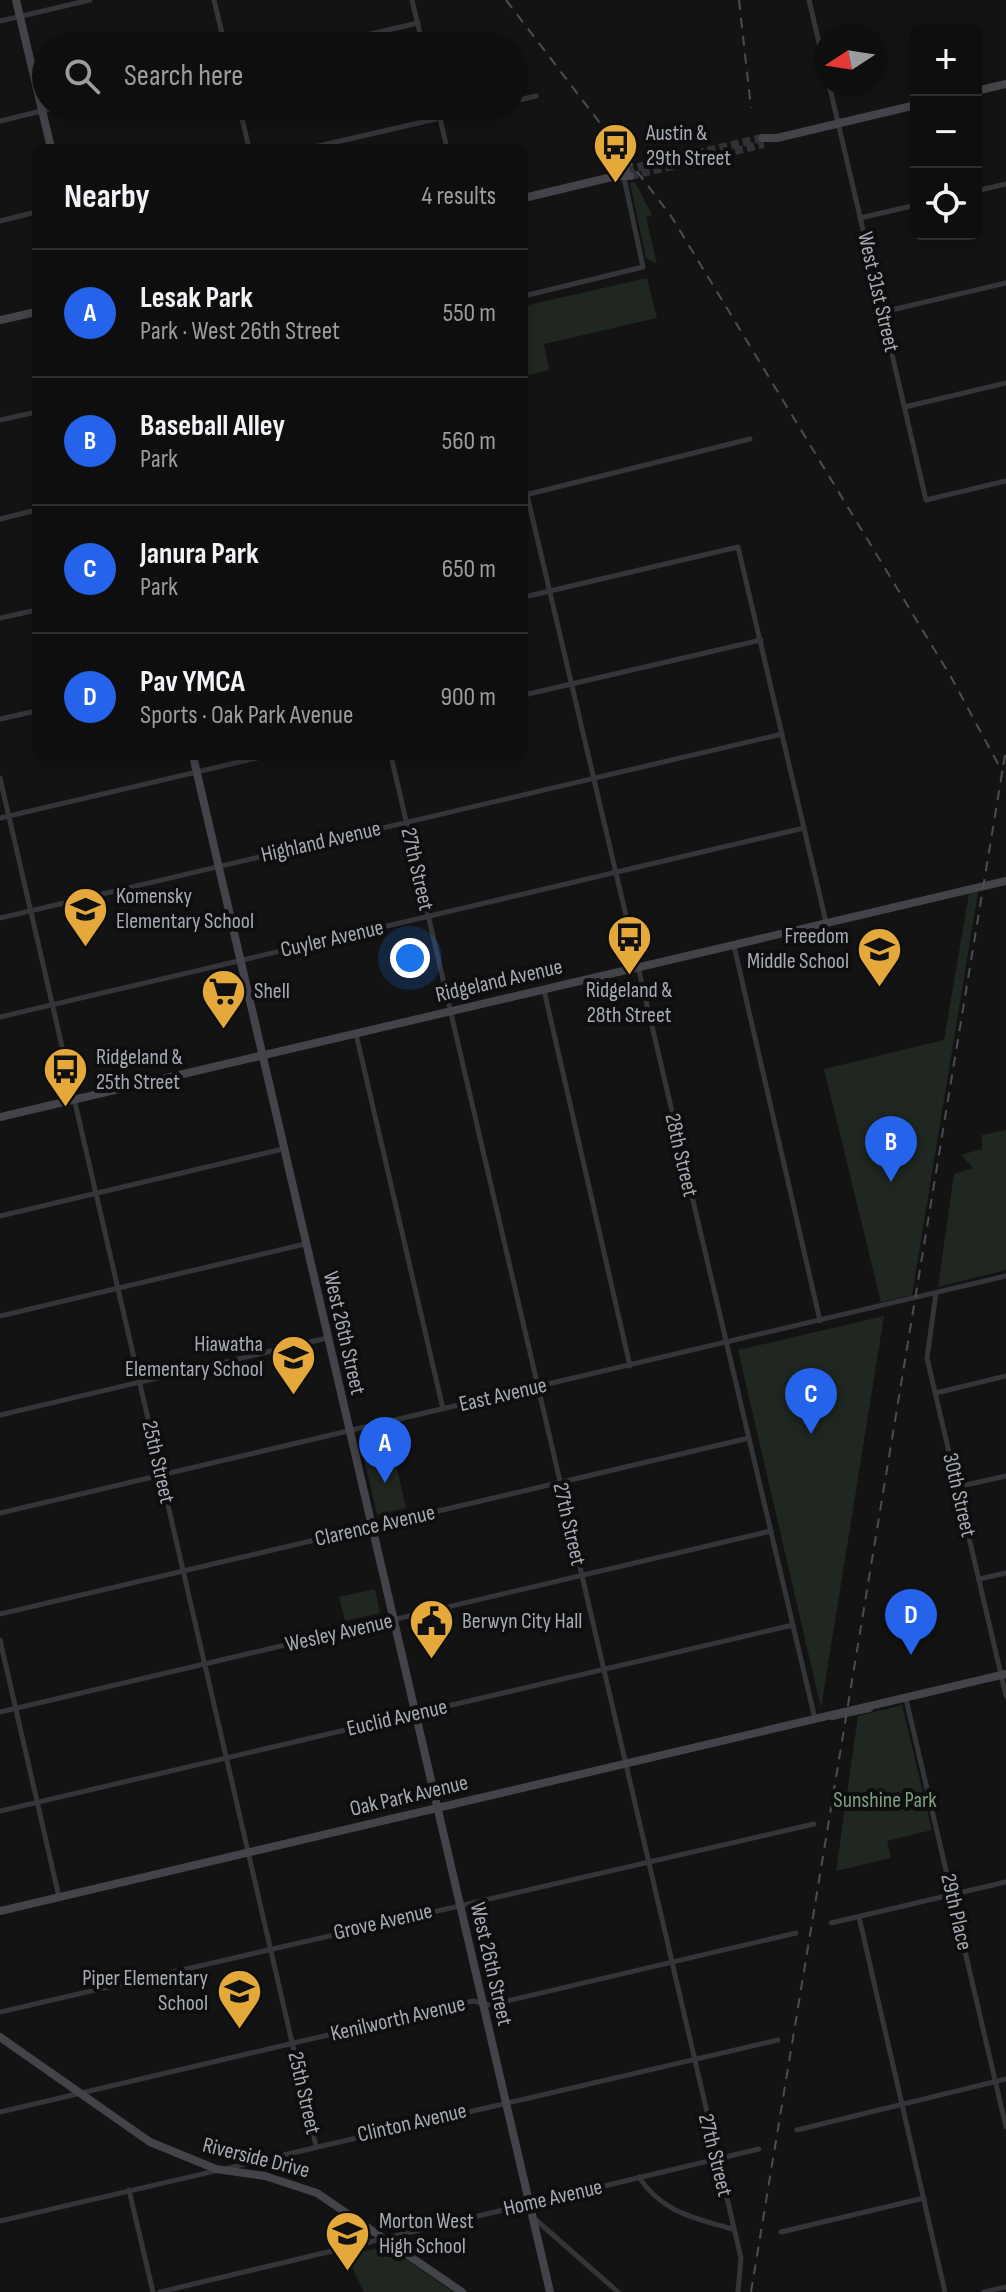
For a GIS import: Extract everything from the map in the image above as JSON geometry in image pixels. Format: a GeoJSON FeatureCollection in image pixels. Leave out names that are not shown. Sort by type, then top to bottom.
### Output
{"type":"FeatureCollection","features":[{"type":"Feature","properties":{"kind":"street"},"geometry":{"type":"LineString","coordinates":[[16,0],[32,68]]}},
{"type":"Feature","properties":{"kind":"street"},"geometry":{"type":"LineString","coordinates":[[0,21],[90,0]]}},
{"type":"Feature","properties":{"kind":"street"},"geometry":{"type":"LineString","coordinates":[[214,0],[222,32]]}},
{"type":"Feature","properties":{"kind":"street"},"geometry":{"type":"LineString","coordinates":[[412,0],[420,32]]}},
{"type":"Feature","properties":{"kind":"street"},"geometry":{"type":"LineString","coordinates":[[809,0],[815,24]]}},
{"type":"Feature","properties":{"kind":"street"},"geometry":{"type":"LineString","coordinates":[[379,32],[418,23]]}},
{"type":"Feature","properties":{"kind":"street"},"geometry":{"type":"LineString","coordinates":[[982,90],[1006,84]]}},
{"type":"Feature","properties":{"kind":"street"},"geometry":{"type":"LineString","coordinates":[[528,98],[536,96]]}},
{"type":"Feature","properties":{"kind":"street","name":"West 31st Street"},"geometry":{"type":"LineString","coordinates":[[832,96],[926,500],[1006,481]]}},
{"type":"Feature","properties":{"kind":"street"},"geometry":{"type":"LineString","coordinates":[[763,141],[910,106]]}},
{"type":"Feature","properties":{"kind":"street"},"geometry":{"type":"LineString","coordinates":[[0,121],[32,113]]}},
{"type":"Feature","properties":{"kind":"street"},"geometry":{"type":"LineString","coordinates":[[44,120],[50,144]]}},
{"type":"Feature","properties":{"kind":"street"},"geometry":{"type":"LineString","coordinates":[[242,120],[248,144]]}},
{"type":"Feature","properties":{"kind":"street"},"geometry":{"type":"LineString","coordinates":[[327,144],[431,120]]}},
{"type":"Feature","properties":{"kind":"street"},"geometry":{"type":"LineString","coordinates":[[440,120],[446,144]]}},
{"type":"Feature","properties":{"kind":"street"},"geometry":{"type":"LineString","coordinates":[[528,197],[624,175],[643,267],[528,295]]}},
{"type":"Feature","properties":{"kind":"street"},"geometry":{"type":"LineString","coordinates":[[982,190],[1006,184]]}},
{"type":"Feature","properties":{"kind":"street"},"geometry":{"type":"LineString","coordinates":[[860,218],[910,206]]}},
{"type":"Feature","properties":{"kind":"street"},"geometry":{"type":"LineString","coordinates":[[0,221],[32,213]]}},
{"type":"Feature","properties":{"kind":"street"},"geometry":{"type":"LineString","coordinates":[[883,312],[1006,283]]}},
{"type":"Feature","properties":{"kind":"street"},"geometry":{"type":"LineString","coordinates":[[0,320],[32,313]]}},
{"type":"Feature","properties":{"kind":"street"},"geometry":{"type":"LineString","coordinates":[[905,407],[1006,383]]}},
{"type":"Feature","properties":{"kind":"street"},"geometry":{"type":"LineString","coordinates":[[0,420],[32,413]]}},
{"type":"Feature","properties":{"kind":"street"},"geometry":{"type":"LineString","coordinates":[[528,494],[750,439]]}},
{"type":"Feature","properties":{"kind":"street","name":"28th Street"},"geometry":{"type":"LineString","coordinates":[[528,507],[815,1719]]}},
{"type":"Feature","properties":{"kind":"street"},"geometry":{"type":"LineString","coordinates":[[0,519],[32,511]]}},
{"type":"Feature","properties":{"kind":"street"},"geometry":{"type":"LineString","coordinates":[[528,596],[738,547],[826,923]]}},
{"type":"Feature","properties":{"kind":"street"},"geometry":{"type":"LineString","coordinates":[[0,618],[32,611]]}},
{"type":"Feature","properties":{"kind":"street"},"geometry":{"type":"LineString","coordinates":[[528,694],[761,640]]}},
{"type":"Feature","properties":{"kind":"street"},"geometry":{"type":"LineString","coordinates":[[0,719],[32,712]]}},
{"type":"Feature","properties":{"kind":"street","name":"Highland Avenue"},"geometry":{"type":"LineString","coordinates":[[0,918],[782,734]]}},
{"type":"Feature","properties":{"kind":"street","name":"West 26th Street"},"geometry":{"type":"LineString","coordinates":[[194,760],[550,2292]]}},
{"type":"Feature","properties":{"kind":"street"},"geometry":{"type":"LineString","coordinates":[[0,818],[248,760]]}},
{"type":"Feature","properties":{"kind":"street","name":"27th Street"},"geometry":{"type":"LineString","coordinates":[[392,760],[741,2258],[738,2292]]}},
{"type":"Feature","properties":{"kind":"street","name":"25th Street"},"geometry":{"type":"LineString","coordinates":[[0,778],[316,2146]]}},
{"type":"Feature","properties":{"kind":"street","name":"Cuyler Avenue"},"geometry":{"type":"LineString","coordinates":[[0,1017],[804,828]]}},
{"type":"Feature","properties":{"kind":"street","name":"Ridgeland Avenue"},"geometry":{"type":"LineString","coordinates":[[0,1117],[1006,881]]}},
{"type":"Feature","properties":{"kind":"street"},"geometry":{"type":"LineString","coordinates":[[733,945],[820,1321]]}},
{"type":"Feature","properties":{"kind":"street"},"geometry":{"type":"LineString","coordinates":[[543,989],[630,1366]]}},
{"type":"Feature","properties":{"kind":"street"},"geometry":{"type":"LineString","coordinates":[[355,1033],[443,1409]]}},
{"type":"Feature","properties":{"kind":"street"},"geometry":{"type":"LineString","coordinates":[[0,1216],[283,1149]]}},
{"type":"Feature","properties":{"kind":"street"},"geometry":{"type":"LineString","coordinates":[[0,1316],[305,1244]]}},
{"type":"Feature","properties":{"kind":"street","name":"East Avenue"},"geometry":{"type":"LineString","coordinates":[[0,1513],[1006,1276]]}},
{"type":"Feature","properties":{"kind":"street","name":"30th Street"},"geometry":{"type":"LineString","coordinates":[[936,1293],[927,1358],[1004,1675],[1006,1696]]}},
{"type":"Feature","properties":{"kind":"street"},"geometry":{"type":"LineString","coordinates":[[0,1415],[327,1338]]}},
{"type":"Feature","properties":{"kind":"street"},"geometry":{"type":"LineString","coordinates":[[936,1393],[1006,1376]]}},
{"type":"Feature","properties":{"kind":"street","name":"Clarence Avenue"},"geometry":{"type":"LineString","coordinates":[[0,1614],[749,1438]]}},
{"type":"Feature","properties":{"kind":"street"},"geometry":{"type":"LineString","coordinates":[[957,1487],[1006,1476]]}},
{"type":"Feature","properties":{"kind":"street","name":"Wesley Avenue"},"geometry":{"type":"LineString","coordinates":[[0,1712],[771,1531]]}},
{"type":"Feature","properties":{"kind":"street"},"geometry":{"type":"LineString","coordinates":[[979,1579],[1006,1573]]}},
{"type":"Feature","properties":{"kind":"street","name":"Euclid Avenue"},"geometry":{"type":"LineString","coordinates":[[0,1811],[793,1625]]}},
{"type":"Feature","properties":{"kind":"street"},"geometry":{"type":"LineString","coordinates":[[0,1640],[59,1897]]}},
{"type":"Feature","properties":{"kind":"street","name":"Oak Park Avenue"},"geometry":{"type":"LineString","coordinates":[[0,1911],[827,1716],[861,1712],[874,1705],[1004,1675]]}},
{"type":"Feature","properties":{"kind":"street","name":"29th Place"},"geometry":{"type":"LineString","coordinates":[[906,1698],[1006,2127]]}},
{"type":"Feature","properties":{"kind":"street","name":"Grove Avenue"},"geometry":{"type":"LineString","coordinates":[[0,2012],[814,1824]]}},
{"type":"Feature","properties":{"kind":"street"},"geometry":{"type":"LineString","coordinates":[[831,1923],[1006,1882]]}},
{"type":"Feature","properties":{"kind":"street"},"geometry":{"type":"LineString","coordinates":[[859,1917],[945,2292]]}},
{"type":"Feature","properties":{"kind":"street","name":"Kenilworth Avenue"},"geometry":{"type":"LineString","coordinates":[[0,2112],[473,2001],[490,2005],[796,1933]]}},
{"type":"Feature","properties":{"kind":"street","name":"Riverside Drive"},"geometry":{"type":"LineString","coordinates":[[0,2037],[150,2142],[216,2169],[243,2171],[302,2187],[386,2238],[462,2292]]}},
{"type":"Feature","properties":{"kind":"street","name":"Clinton Avenue"},"geometry":{"type":"LineString","coordinates":[[0,2221],[778,2040]]}},
{"type":"Feature","properties":{"kind":"street"},"geometry":{"type":"LineString","coordinates":[[797,2130],[1006,2079]]}},
{"type":"Feature","properties":{"kind":"street","name":"Home Avenue"},"geometry":{"type":"LineString","coordinates":[[160,2292],[759,2149]]}},
{"type":"Feature","properties":{"kind":"street"},"geometry":{"type":"LineString","coordinates":[[639,2177],[659,2203],[682,2214],[733,2229]]}},
{"type":"Feature","properties":{"kind":"street"},"geometry":{"type":"LineString","coordinates":[[129,2190],[153,2292]]}},
{"type":"Feature","properties":{"kind":"street"},"geometry":{"type":"LineString","coordinates":[[781,2232],[924,2198]]}},
{"type":"Feature","properties":{"kind":"street"},"geometry":{"type":"LineString","coordinates":[[532,2217],[618,2292]]}},
{"type":"Feature","properties":{"kind":"street"},"geometry":{"type":"LineString","coordinates":[[984,2292],[1006,2287]]}},
{"type":"Feature","properties":{"kind":"green space"},"geometry":{"type":"Polygon","coordinates":[[[635,182],[652,215],[646,217],[657,264],[646,258],[630,183],[635,182]]]}},
{"type":"Feature","properties":{"kind":"green space"},"geometry":{"type":"Polygon","coordinates":[[[647,278],[657,318],[544,344],[549,370],[528,375],[528,305],[647,278]]]}},
{"type":"Feature","properties":{"kind":"green space"},"geometry":{"type":"Polygon","coordinates":[[[978,892],[912,1295],[881,1302],[824,1069],[944,1040],[969,894],[978,892]]]}},
{"type":"Feature","properties":{"kind":"green space"},"geometry":{"type":"Polygon","coordinates":[[[1006,1130],[1006,1270],[938,1287],[954,1174],[973,1168],[961,1155],[982,1149],[982,1135],[1006,1130]]]}},
{"type":"Feature","properties":{"kind":"green space"},"geometry":{"type":"Polygon","coordinates":[[[884,1316],[821,1708],[738,1350],[884,1316]]]}},
{"type":"Feature","properties":{"kind":"green space"},"geometry":{"type":"Polygon","coordinates":[[[393,1451],[406,1508],[377,1515],[364,1457],[393,1451]]]}},
{"type":"Feature","properties":{"kind":"green space"},"geometry":{"type":"Polygon","coordinates":[[[375,1589],[380,1613],[345,1621],[339,1597],[375,1589]]]}},
{"type":"Feature","properties":{"kind":"green space","name":"Sunshine Park"},"geometry":{"type":"Polygon","coordinates":[[[902,1705],[932,1830],[887,1841],[891,1858],[836,1871],[858,1716],[902,1705]]]}},
{"type":"Feature","properties":{"kind":"green space"},"geometry":{"type":"Polygon","coordinates":[[[387,2246],[453,2292],[364,2292],[346,2255],[387,2246]]]}},
{"type":"Feature","properties":{"kind":"tunnel"},"geometry":{"type":"LineString","coordinates":[[626,170],[762,138]]}},
{"type":"Feature","properties":{"kind":"tunnel"},"geometry":{"type":"LineString","coordinates":[[630,176],[764,144]]}},
{"type":"Feature","properties":{"kind":"railway"},"geometry":{"type":"LineString","coordinates":[[506,0],[671,216],[951,677],[1003,773]]}},
{"type":"Feature","properties":{"kind":"railway"},"geometry":{"type":"LineString","coordinates":[[739,0],[751,108]]}},
{"type":"Feature","properties":{"kind":"railway"},"geometry":{"type":"LineString","coordinates":[[751,2292],[1006,749]]}},
{"type":"Feature","properties":{"kind":"place","name":"Austin & 29th Street"},"geometry":{"type":"Point","coordinates":[615,185]}},
{"type":"Feature","properties":{"kind":"place","name":"Komensky Elementary School"},"geometry":{"type":"Point","coordinates":[85,948]}},
{"type":"Feature","properties":{"kind":"place","name":"Ridgeland & 28th Street"},"geometry":{"type":"Point","coordinates":[629,976]}},
{"type":"Feature","properties":{"kind":"place","name":"Freedom Middle School"},"geometry":{"type":"Point","coordinates":[880,988]}},
{"type":"Feature","properties":{"kind":"place","name":"Shell"},"geometry":{"type":"Point","coordinates":[223,1030]}},
{"type":"Feature","properties":{"kind":"place","name":"Ridgeland & 25th Street"},"geometry":{"type":"Point","coordinates":[65,1109]}},
{"type":"Feature","properties":{"kind":"place","name":"Baseball Alley"},"geometry":{"type":"Point","coordinates":[891,1182]}},
{"type":"Feature","properties":{"kind":"place","name":"Hiawatha Elementary School"},"geometry":{"type":"Point","coordinates":[294,1396]}},
{"type":"Feature","properties":{"kind":"place","name":"Janura Park"},"geometry":{"type":"Point","coordinates":[811,1434]}},
{"type":"Feature","properties":{"kind":"place","name":"Lesak Park"},"geometry":{"type":"Point","coordinates":[385,1483]}},
{"type":"Feature","properties":{"kind":"place","name":"Pav YMCA"},"geometry":{"type":"Point","coordinates":[911,1655]}},
{"type":"Feature","properties":{"kind":"place","name":"Berwyn City Hall"},"geometry":{"type":"Point","coordinates":[431,1660]}},
{"type":"Feature","properties":{"kind":"place","name":"Piper Elementary School"},"geometry":{"type":"Point","coordinates":[239,2030]}},
{"type":"Feature","properties":{"kind":"place","name":"Morton West High School"},"geometry":{"type":"Point","coordinates":[348,2273]}}]}
